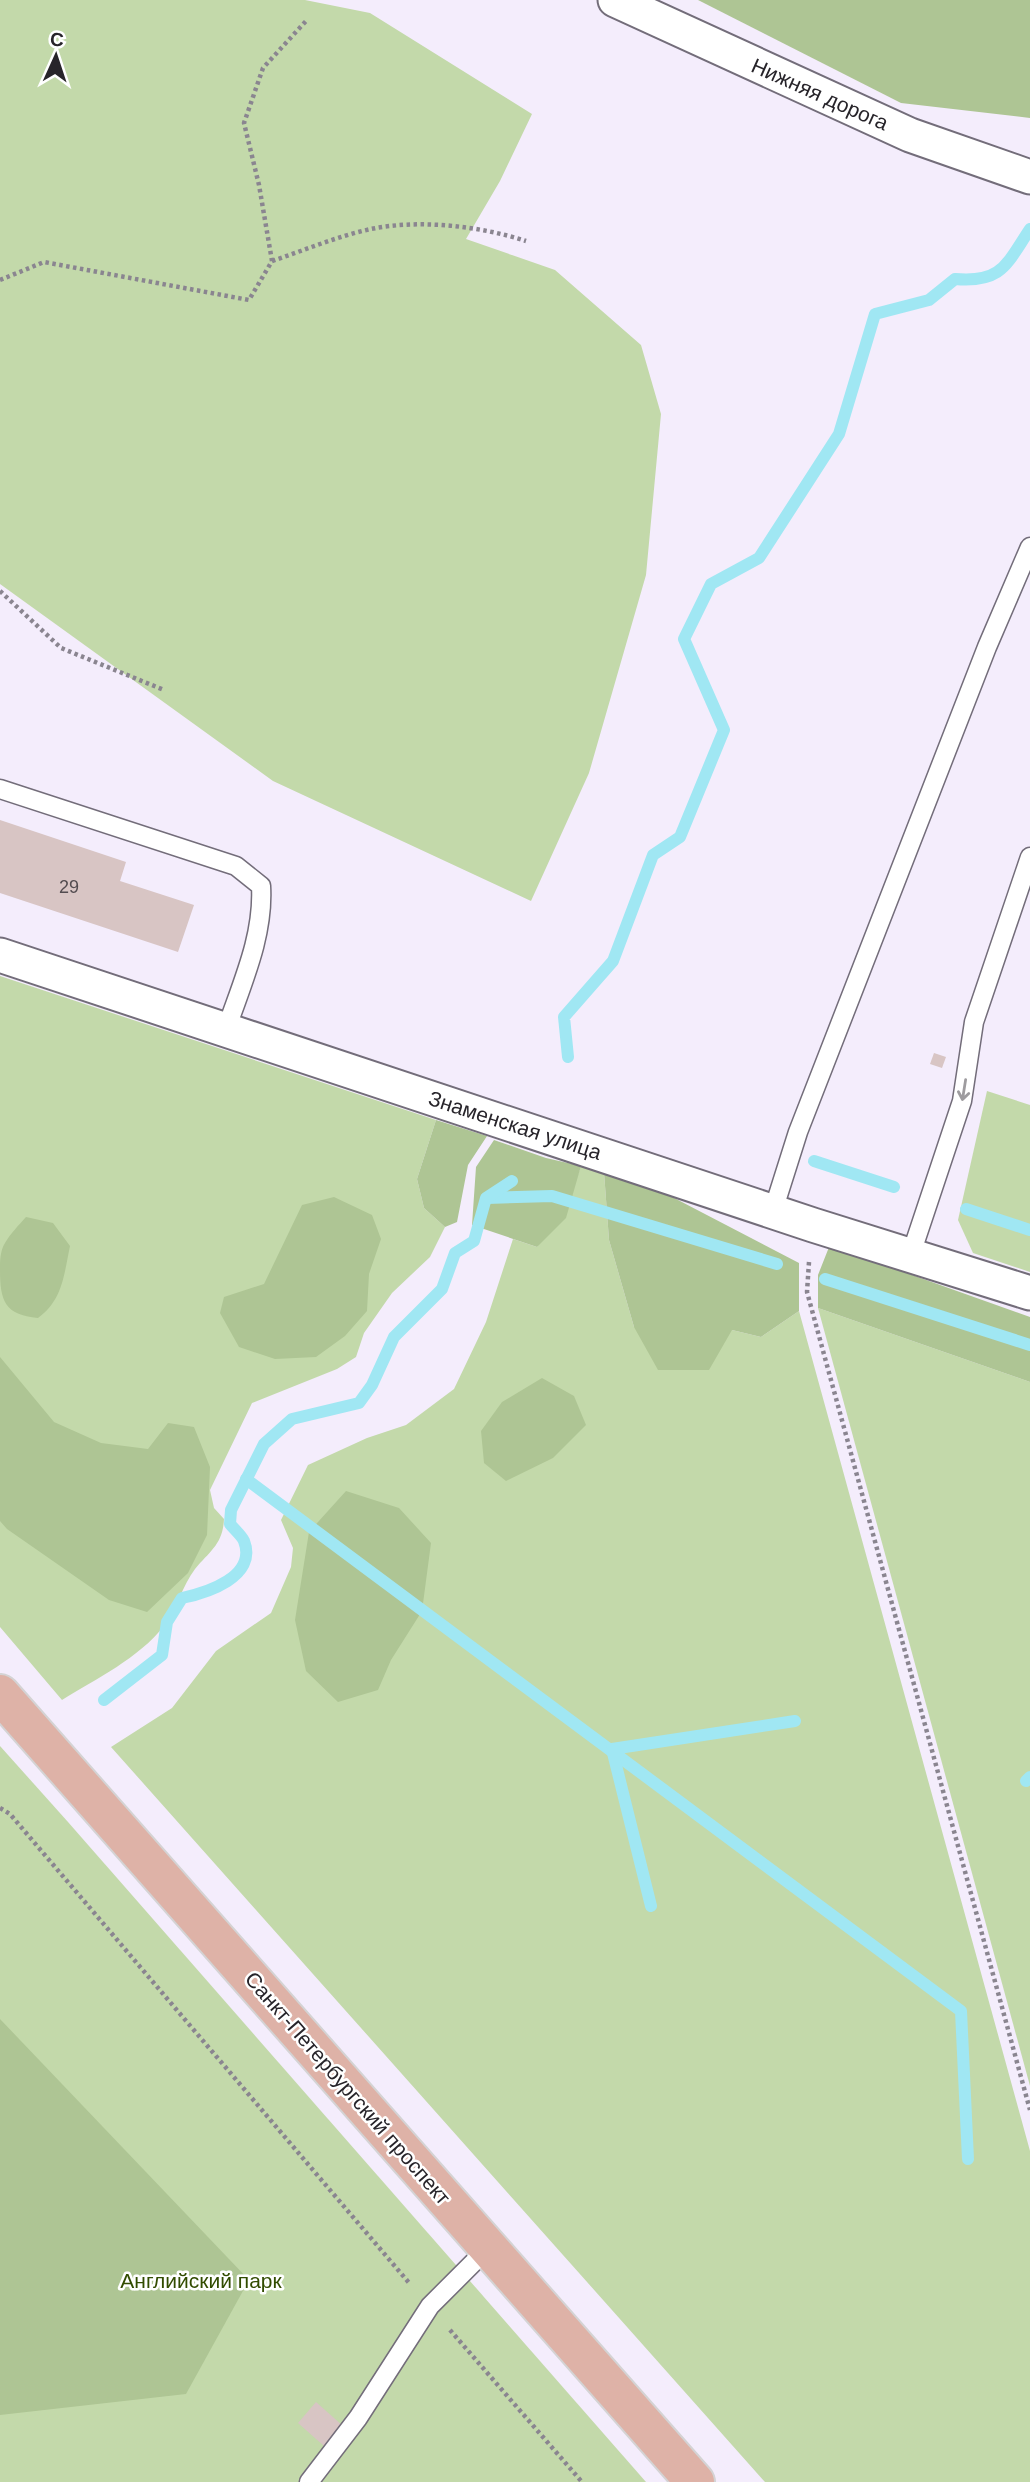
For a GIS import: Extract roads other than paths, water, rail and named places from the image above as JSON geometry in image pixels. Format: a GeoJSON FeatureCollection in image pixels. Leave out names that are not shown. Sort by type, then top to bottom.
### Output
{"type":"FeatureCollection","features":[{"type":"Feature","properties":{"kind":"main road","name":"Санкт-Петербургский проспект"},"geometry":{"type":"LineString","coordinates":[[0,1694],[695,2482]]}},
{"type":"Feature","properties":{"kind":"street","name":"Нижняя дорога"},"geometry":{"type":"LineString","coordinates":[[615,0],[910,135],[1030,177]]}},
{"type":"Feature","properties":{"kind":"street","name":"Знаменская улица"},"geometry":{"type":"LineString","coordinates":[[0,955],[813,1225],[1030,1293]]}},
{"type":"Feature","properties":{"kind":"lane"},"geometry":{"type":"LineString","coordinates":[[773,1211],[798,1132],[987,648],[1030,547]]}},
{"type":"Feature","properties":{"kind":"lane"},"geometry":{"type":"LineString","coordinates":[[0,789],[236,866],[261,886],[263,910],[253,952],[226,1030]]}},
{"type":"Feature","properties":{"kind":"lane"},"geometry":{"type":"LineString","coordinates":[[911,1254],[962,1101],[974,1022],[1030,858]]}},
{"type":"Feature","properties":{"kind":"lane"},"geometry":{"type":"LineString","coordinates":[[309,2482],[352,2427],[430,2306],[488,2248]]}},
{"type":"Feature","properties":{"kind":"waterway"},"geometry":{"type":"LineString","coordinates":[[568,1057],[564,1017],[613,961],[653,855],[680,837],[724,730],[684,639],[711,584],[759,558],[839,434],[875,314],[929,300],[955,279],[983,278],[993,274],[1008,262],[1030,229]]}},
{"type":"Feature","properties":{"kind":"waterway"},"geometry":{"type":"LineString","coordinates":[[814,1161],[894,1187]]}},
{"type":"Feature","properties":{"kind":"waterway"},"geometry":{"type":"LineString","coordinates":[[104,1700],[162,1655],[167,1622],[182,1598],[204,1592],[227,1581],[237,1574],[244,1564],[244,1541],[230,1524],[231,1510],[264,1444],[292,1419],[359,1403],[372,1385],[394,1337],[442,1289],[455,1253],[474,1241],[486,1198],[512,1181]]}},
{"type":"Feature","properties":{"kind":"waterway"},"geometry":{"type":"LineString","coordinates":[[487,1198],[552,1196],[777,1264]]}},
{"type":"Feature","properties":{"kind":"waterway"},"geometry":{"type":"LineString","coordinates":[[966,1209],[1030,1230]]}},
{"type":"Feature","properties":{"kind":"waterway"},"geometry":{"type":"LineString","coordinates":[[825,1279],[1030,1345]]}},
{"type":"Feature","properties":{"kind":"waterway"},"geometry":{"type":"LineString","coordinates":[[246,1479],[961,2011],[968,2159]]}},
{"type":"Feature","properties":{"kind":"waterway"},"geometry":{"type":"LineString","coordinates":[[651,1906],[612,1749],[795,1721]]}},
{"type":"Feature","properties":{"kind":"waterway"},"geometry":{"type":"LineString","coordinates":[[1026,1781],[1030,1777]]}},
{"type":"Feature","properties":{"kind":"park label","name":"Английский парк"},"geometry":{"type":"Point","coordinates":[201,2280]}}]}
